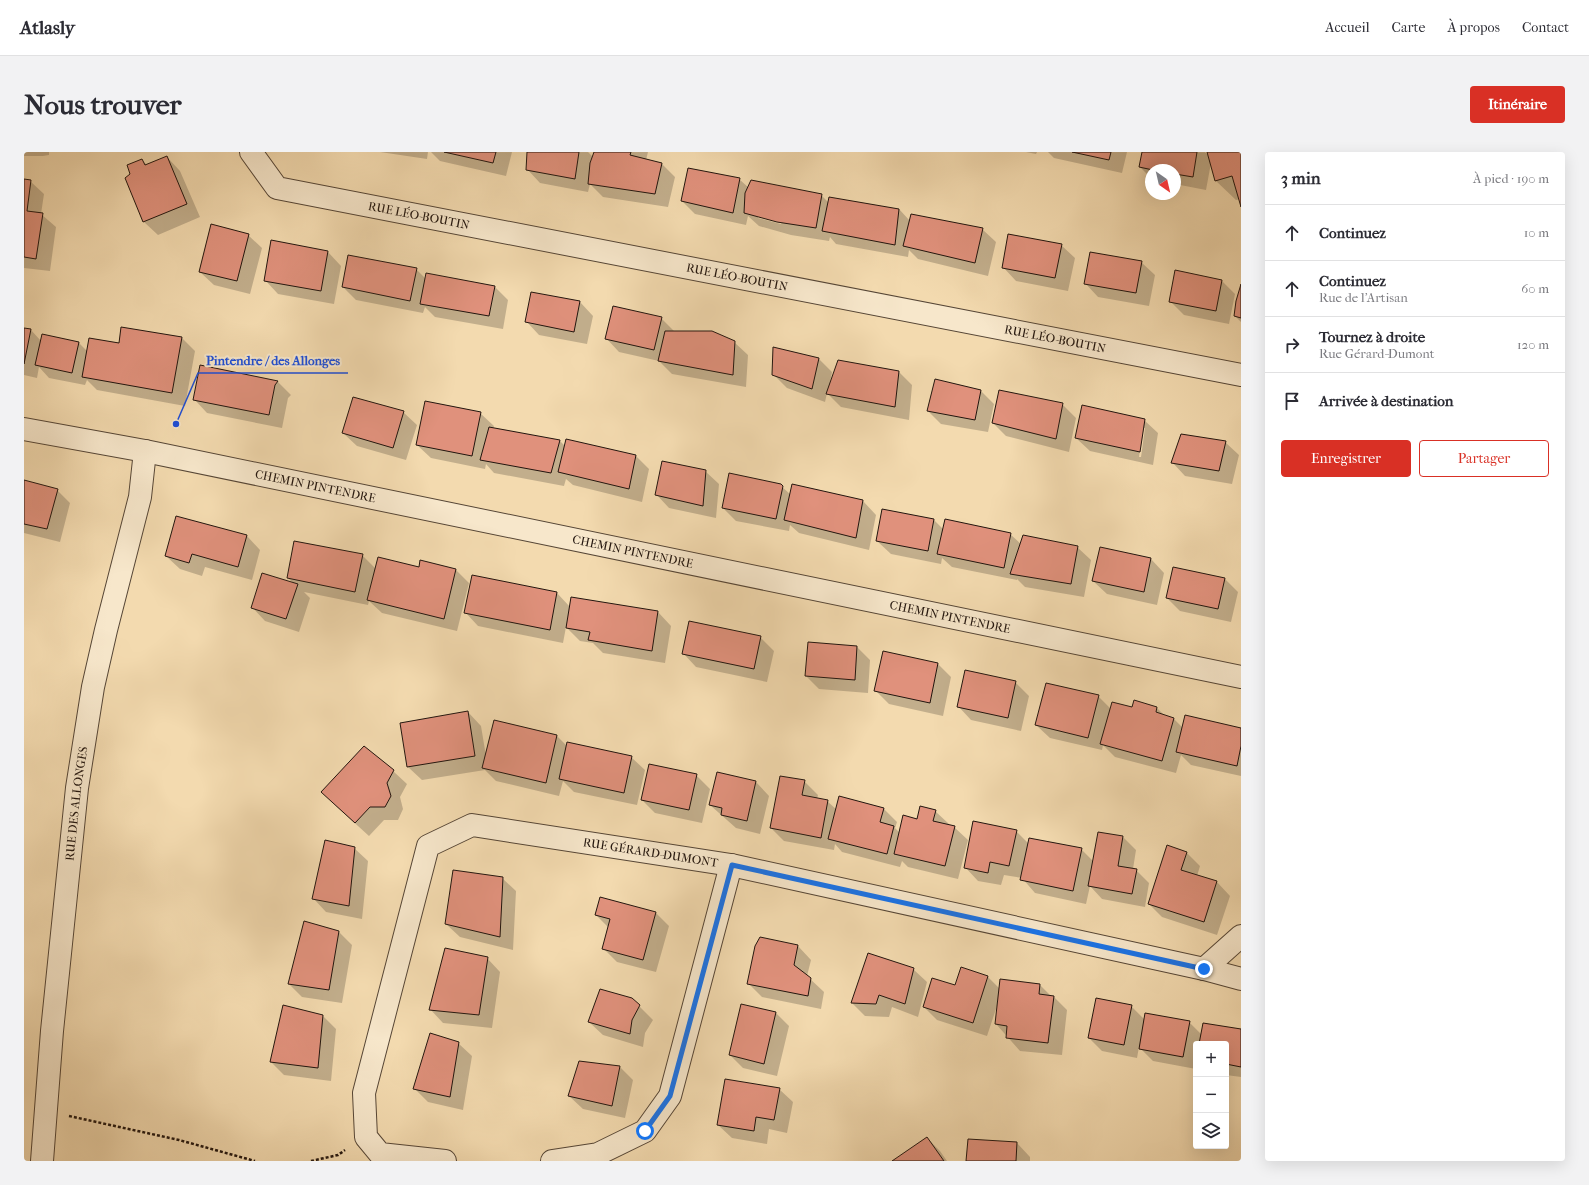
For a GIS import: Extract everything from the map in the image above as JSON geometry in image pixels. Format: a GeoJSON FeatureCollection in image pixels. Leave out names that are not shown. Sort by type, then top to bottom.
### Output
{"type":"FeatureCollection","features":[{"type":"Feature","properties":{"kind":"street","name":"RUE LÉO-BOUTIN"},"geometry":{"type":"LineString","coordinates":[[251,152],[277,188],[1241,375]]}},
{"type":"Feature","properties":{"kind":"street","name":"CHEMIN PINTENDRE"},"geometry":{"type":"LineString","coordinates":[[24,429],[144,452],[1241,677]]}},
{"type":"Feature","properties":{"kind":"street","name":"RUE DES ALLONGES"},"geometry":{"type":"LineString","coordinates":[[42,1161],[52,1031],[77,788],[93,686],[140,497],[144,452]]}},
{"type":"Feature","properties":{"kind":"street","name":"RUE GÉRARD-DUMONT"},"geometry":{"type":"LineString","coordinates":[[366,1137],[364,1093],[428,846],[472,825],[732,865],[1204,969],[1241,979]]}},
{"type":"Feature","properties":{"kind":"street"},"geometry":{"type":"LineString","coordinates":[[552,1161],[598,1154],[645,1131],[670,1096],[732,865]]}},
{"type":"Feature","properties":{"kind":"street"},"geometry":{"type":"LineString","coordinates":[[1204,969],[1241,936]]}},
{"type":"Feature","properties":{"kind":"street"},"geometry":{"type":"LineString","coordinates":[[366,1137],[380,1154],[445,1161]]}},
{"type":"Feature","properties":{"kind":"path"},"geometry":{"type":"LineString","coordinates":[[46,1110],[178,1140],[255,1161]]}},
{"type":"Feature","properties":{"kind":"path"},"geometry":{"type":"LineString","coordinates":[[311,1161],[338,1155],[366,1137]]}},
{"type":"Feature","properties":{"kind":"building"},"geometry":{"type":"Polygon","coordinates":[[[444,152],[496,152],[493,163],[444,152]]]}},
{"type":"Feature","properties":{"kind":"building"},"geometry":{"type":"Polygon","coordinates":[[[527,152],[579,152],[575,179],[526,170],[527,152]]]}},
{"type":"Feature","properties":{"kind":"building"},"geometry":{"type":"Polygon","coordinates":[[[594,152],[631,152],[630,155],[662,163],[655,194],[588,184],[590,163],[594,152]]]}},
{"type":"Feature","properties":{"kind":"building"},"geometry":{"type":"Polygon","coordinates":[[[1072,152],[1111,152],[1109,160],[1072,152]]]}},
{"type":"Feature","properties":{"kind":"building"},"geometry":{"type":"Polygon","coordinates":[[[1142,152],[1197,152],[1193,177],[1181,175],[1181,164],[1145,164],[1145,168],[1139,167],[1142,152]]]}},
{"type":"Feature","properties":{"kind":"building"},"geometry":{"type":"Polygon","coordinates":[[[1207,152],[1241,152],[1241,207],[1232,176],[1215,181],[1207,152]]]}},
{"type":"Feature","properties":{"kind":"building"},"geometry":{"type":"Polygon","coordinates":[[[167,156],[187,204],[143,222],[125,178],[130,174],[127,165],[142,159],[145,165],[167,156]]]}},
{"type":"Feature","properties":{"kind":"building"},"geometry":{"type":"Polygon","coordinates":[[[688,168],[740,178],[733,213],[681,201],[688,168]]]}},
{"type":"Feature","properties":{"kind":"building"},"geometry":{"type":"Polygon","coordinates":[[[24,179],[31,180],[27,211],[43,213],[36,259],[24,257],[24,179]]]}},
{"type":"Feature","properties":{"kind":"building"},"geometry":{"type":"Polygon","coordinates":[[[751,180],[822,194],[816,228],[777,222],[744,213],[745,193],[751,180]]]}},
{"type":"Feature","properties":{"kind":"building"},"geometry":{"type":"Polygon","coordinates":[[[829,197],[899,209],[895,245],[822,231],[829,197]]]}},
{"type":"Feature","properties":{"kind":"building"},"geometry":{"type":"Polygon","coordinates":[[[911,214],[983,228],[975,263],[903,246],[911,214]]]}},
{"type":"Feature","properties":{"kind":"building"},"geometry":{"type":"Polygon","coordinates":[[[211,224],[249,234],[237,281],[199,272],[211,224]]]}},
{"type":"Feature","properties":{"kind":"building"},"geometry":{"type":"Polygon","coordinates":[[[1008,234],[1062,244],[1055,278],[1002,268],[1008,234]]]}},
{"type":"Feature","properties":{"kind":"building"},"geometry":{"type":"Polygon","coordinates":[[[271,240],[328,251],[321,291],[264,281],[271,240]]]}},
{"type":"Feature","properties":{"kind":"building"},"geometry":{"type":"Polygon","coordinates":[[[1090,252],[1142,261],[1136,293],[1084,284],[1090,252]]]}},
{"type":"Feature","properties":{"kind":"building"},"geometry":{"type":"Polygon","coordinates":[[[348,255],[417,268],[410,301],[342,287],[348,255]]]}},
{"type":"Feature","properties":{"kind":"building"},"geometry":{"type":"Polygon","coordinates":[[[1175,270],[1222,280],[1216,311],[1169,302],[1175,270]]]}},
{"type":"Feature","properties":{"kind":"building"},"geometry":{"type":"Polygon","coordinates":[[[426,273],[495,286],[489,316],[420,304],[426,273]]]}},
{"type":"Feature","properties":{"kind":"building"},"geometry":{"type":"Polygon","coordinates":[[[1241,284],[1241,318],[1234,316],[1236,301],[1241,284]]]}},
{"type":"Feature","properties":{"kind":"building"},"geometry":{"type":"Polygon","coordinates":[[[531,292],[580,301],[574,332],[525,322],[531,292]]]}},
{"type":"Feature","properties":{"kind":"building"},"geometry":{"type":"Polygon","coordinates":[[[613,306],[662,317],[654,350],[605,339],[613,306]]]}},
{"type":"Feature","properties":{"kind":"building"},"geometry":{"type":"Polygon","coordinates":[[[121,327],[182,337],[172,393],[82,377],[89,338],[119,343],[121,327]]]}},
{"type":"Feature","properties":{"kind":"building"},"geometry":{"type":"Polygon","coordinates":[[[24,328],[31,329],[24,364],[24,328]]]}},
{"type":"Feature","properties":{"kind":"building"},"geometry":{"type":"Polygon","coordinates":[[[665,331],[712,331],[735,341],[733,375],[658,361],[665,331]]]}},
{"type":"Feature","properties":{"kind":"building"},"geometry":{"type":"Polygon","coordinates":[[[42,334],[79,342],[72,373],[35,365],[42,334]]]}},
{"type":"Feature","properties":{"kind":"building"},"geometry":{"type":"Polygon","coordinates":[[[773,347],[819,358],[812,389],[772,375],[773,347]]]}},
{"type":"Feature","properties":{"kind":"building"},"geometry":{"type":"Polygon","coordinates":[[[838,360],[899,371],[895,407],[826,394],[838,360]]]}},
{"type":"Feature","properties":{"kind":"building"},"geometry":{"type":"Polygon","coordinates":[[[200,365],[278,381],[275,385],[269,415],[193,400],[200,365]]]}},
{"type":"Feature","properties":{"kind":"building"},"geometry":{"type":"Polygon","coordinates":[[[935,379],[981,390],[975,420],[927,411],[935,379]]]}},
{"type":"Feature","properties":{"kind":"building"},"geometry":{"type":"Polygon","coordinates":[[[999,390],[1063,403],[1056,439],[992,423],[999,390]]]}},
{"type":"Feature","properties":{"kind":"building"},"geometry":{"type":"Polygon","coordinates":[[[353,397],[404,411],[393,448],[342,433],[353,397]]]}},
{"type":"Feature","properties":{"kind":"building"},"geometry":{"type":"Polygon","coordinates":[[[425,401],[481,412],[472,456],[416,445],[425,401]]]}},
{"type":"Feature","properties":{"kind":"building"},"geometry":{"type":"Polygon","coordinates":[[[1082,405],[1145,419],[1140,452],[1075,438],[1082,405]]]}},
{"type":"Feature","properties":{"kind":"building"},"geometry":{"type":"Polygon","coordinates":[[[489,427],[560,440],[551,473],[480,460],[489,427]]]}},
{"type":"Feature","properties":{"kind":"building"},"geometry":{"type":"Polygon","coordinates":[[[1181,434],[1226,441],[1219,471],[1171,463],[1181,434]]]}},
{"type":"Feature","properties":{"kind":"building"},"geometry":{"type":"Polygon","coordinates":[[[566,439],[636,455],[629,489],[558,472],[566,439]]]}},
{"type":"Feature","properties":{"kind":"building"},"geometry":{"type":"Polygon","coordinates":[[[662,461],[706,470],[703,506],[655,495],[662,461]]]}},
{"type":"Feature","properties":{"kind":"building"},"geometry":{"type":"Polygon","coordinates":[[[729,473],[781,484],[783,486],[776,519],[722,508],[729,473]]]}},
{"type":"Feature","properties":{"kind":"building"},"geometry":{"type":"Polygon","coordinates":[[[24,480],[58,489],[47,529],[24,524],[24,480]]]}},
{"type":"Feature","properties":{"kind":"building"},"geometry":{"type":"Polygon","coordinates":[[[792,484],[863,500],[856,538],[784,520],[792,484]]]}},
{"type":"Feature","properties":{"kind":"building"},"geometry":{"type":"Polygon","coordinates":[[[882,509],[934,519],[928,551],[876,541],[882,509]]]}},
{"type":"Feature","properties":{"kind":"building"},"geometry":{"type":"Polygon","coordinates":[[[176,516],[247,535],[238,567],[192,554],[189,563],[165,556],[176,516]]]}},
{"type":"Feature","properties":{"kind":"building"},"geometry":{"type":"Polygon","coordinates":[[[945,519],[1011,533],[1004,568],[937,554],[945,519]]]}},
{"type":"Feature","properties":{"kind":"building"},"geometry":{"type":"Polygon","coordinates":[[[1023,535],[1078,546],[1071,584],[1010,574],[1023,535]]]}},
{"type":"Feature","properties":{"kind":"building"},"geometry":{"type":"Polygon","coordinates":[[[294,541],[363,554],[355,592],[287,578],[294,541]]]}},
{"type":"Feature","properties":{"kind":"building"},"geometry":{"type":"Polygon","coordinates":[[[1100,547],[1151,558],[1144,592],[1092,581],[1100,547]]]}},
{"type":"Feature","properties":{"kind":"building"},"geometry":{"type":"Polygon","coordinates":[[[378,557],[419,567],[420,560],[456,569],[444,619],[367,600],[378,557]]]}},
{"type":"Feature","properties":{"kind":"building"},"geometry":{"type":"Polygon","coordinates":[[[1173,567],[1225,578],[1218,609],[1166,598],[1173,567]]]}},
{"type":"Feature","properties":{"kind":"building"},"geometry":{"type":"Polygon","coordinates":[[[262,573],[298,584],[286,619],[251,608],[262,573]]]}},
{"type":"Feature","properties":{"kind":"building"},"geometry":{"type":"Polygon","coordinates":[[[472,575],[557,592],[550,630],[464,613],[472,575]]]}},
{"type":"Feature","properties":{"kind":"building"},"geometry":{"type":"Polygon","coordinates":[[[571,597],[658,611],[652,651],[588,640],[590,632],[566,628],[571,597]]]}},
{"type":"Feature","properties":{"kind":"building"},"geometry":{"type":"Polygon","coordinates":[[[689,621],[761,636],[754,669],[682,654],[689,621]]]}},
{"type":"Feature","properties":{"kind":"building"},"geometry":{"type":"Polygon","coordinates":[[[808,642],[857,646],[855,680],[805,676],[808,642]]]}},
{"type":"Feature","properties":{"kind":"building"},"geometry":{"type":"Polygon","coordinates":[[[883,651],[938,663],[930,703],[874,691],[883,651]]]}},
{"type":"Feature","properties":{"kind":"building"},"geometry":{"type":"Polygon","coordinates":[[[965,670],[1016,681],[1008,718],[957,707],[965,670]]]}},
{"type":"Feature","properties":{"kind":"building"},"geometry":{"type":"Polygon","coordinates":[[[1046,683],[1099,695],[1088,738],[1035,725],[1046,683]]]}},
{"type":"Feature","properties":{"kind":"building"},"geometry":{"type":"Polygon","coordinates":[[[1134,700],[1157,707],[1156,712],[1174,718],[1162,761],[1100,744],[1112,702],[1132,707],[1134,700]]]}},
{"type":"Feature","properties":{"kind":"building"},"geometry":{"type":"Polygon","coordinates":[[[468,711],[475,756],[407,767],[400,723],[468,711]]]}},
{"type":"Feature","properties":{"kind":"building"},"geometry":{"type":"Polygon","coordinates":[[[1185,715],[1241,728],[1241,746],[1237,766],[1176,752],[1185,715]]]}},
{"type":"Feature","properties":{"kind":"building"},"geometry":{"type":"Polygon","coordinates":[[[494,720],[557,735],[546,783],[482,768],[494,720]]]}},
{"type":"Feature","properties":{"kind":"building"},"geometry":{"type":"Polygon","coordinates":[[[567,742],[632,756],[624,793],[559,779],[567,742]]]}},
{"type":"Feature","properties":{"kind":"building"},"geometry":{"type":"Polygon","coordinates":[[[364,746],[394,770],[387,783],[391,796],[385,807],[370,807],[355,823],[321,792],[364,746]]]}},
{"type":"Feature","properties":{"kind":"building"},"geometry":{"type":"Polygon","coordinates":[[[649,764],[697,774],[689,810],[641,800],[649,764]]]}},
{"type":"Feature","properties":{"kind":"building"},"geometry":{"type":"Polygon","coordinates":[[[717,772],[756,781],[747,821],[721,815],[722,808],[709,805],[717,772]]]}},
{"type":"Feature","properties":{"kind":"building"},"geometry":{"type":"Polygon","coordinates":[[[780,776],[805,780],[802,795],[828,800],[821,838],[770,828],[780,776]]]}},
{"type":"Feature","properties":{"kind":"building"},"geometry":{"type":"Polygon","coordinates":[[[839,796],[884,808],[880,822],[894,826],[887,854],[828,839],[839,796]]]}},
{"type":"Feature","properties":{"kind":"building"},"geometry":{"type":"Polygon","coordinates":[[[920,806],[936,810],[933,821],[955,826],[945,866],[894,854],[903,815],[917,819],[920,806]]]}},
{"type":"Feature","properties":{"kind":"building"},"geometry":{"type":"Polygon","coordinates":[[[973,821],[1017,830],[1009,866],[990,862],[988,873],[964,868],[973,821]]]}},
{"type":"Feature","properties":{"kind":"building"},"geometry":{"type":"Polygon","coordinates":[[[1098,832],[1123,836],[1118,866],[1137,869],[1132,894],[1088,886],[1098,832]]]}},
{"type":"Feature","properties":{"kind":"building"},"geometry":{"type":"Polygon","coordinates":[[[1029,838],[1082,848],[1073,891],[1020,880],[1029,838]]]}},
{"type":"Feature","properties":{"kind":"building"},"geometry":{"type":"Polygon","coordinates":[[[325,840],[355,847],[349,906],[312,899],[325,840]]]}},
{"type":"Feature","properties":{"kind":"building"},"geometry":{"type":"Polygon","coordinates":[[[1167,845],[1187,852],[1181,870],[1217,881],[1204,922],[1148,904],[1167,845]]]}},
{"type":"Feature","properties":{"kind":"building"},"geometry":{"type":"Polygon","coordinates":[[[453,870],[503,877],[500,937],[445,924],[453,870]]]}},
{"type":"Feature","properties":{"kind":"building"},"geometry":{"type":"Polygon","coordinates":[[[600,897],[656,912],[643,960],[602,949],[610,919],[595,915],[600,897]]]}},
{"type":"Feature","properties":{"kind":"building"},"geometry":{"type":"Polygon","coordinates":[[[304,921],[339,931],[329,990],[288,984],[304,921]]]}},
{"type":"Feature","properties":{"kind":"building"},"geometry":{"type":"Polygon","coordinates":[[[760,937],[798,945],[794,965],[811,978],[808,996],[747,984],[755,946],[760,937]]]}},
{"type":"Feature","properties":{"kind":"building"},"geometry":{"type":"Polygon","coordinates":[[[445,948],[488,957],[479,1015],[429,1010],[445,948]]]}},
{"type":"Feature","properties":{"kind":"building"},"geometry":{"type":"Polygon","coordinates":[[[868,953],[914,968],[905,1004],[879,995],[876,1004],[851,1003],[868,953]]]}},
{"type":"Feature","properties":{"kind":"building"},"geometry":{"type":"Polygon","coordinates":[[[961,967],[988,976],[973,1023],[923,1007],[932,978],[955,985],[961,967]]]}},
{"type":"Feature","properties":{"kind":"building"},"geometry":{"type":"Polygon","coordinates":[[[1000,979],[1040,984],[1039,994],[1054,996],[1048,1043],[1006,1038],[1007,1026],[995,1024],[1000,979]]]}},
{"type":"Feature","properties":{"kind":"building"},"geometry":{"type":"Polygon","coordinates":[[[600,989],[632,998],[640,1005],[632,1020],[630,1034],[588,1022],[600,989]]]}},
{"type":"Feature","properties":{"kind":"building"},"geometry":{"type":"Polygon","coordinates":[[[1096,998],[1132,1005],[1124,1045],[1088,1038],[1096,998]]]}},
{"type":"Feature","properties":{"kind":"building"},"geometry":{"type":"Polygon","coordinates":[[[741,1004],[776,1012],[764,1064],[729,1055],[741,1004]]]}},
{"type":"Feature","properties":{"kind":"building"},"geometry":{"type":"Polygon","coordinates":[[[283,1005],[323,1015],[318,1068],[270,1062],[283,1005]]]}},
{"type":"Feature","properties":{"kind":"building"},"geometry":{"type":"Polygon","coordinates":[[[1145,1013],[1190,1021],[1183,1057],[1139,1049],[1145,1013]]]}},
{"type":"Feature","properties":{"kind":"building"},"geometry":{"type":"Polygon","coordinates":[[[1203,1023],[1241,1029],[1241,1067],[1229,1065],[1229,1041],[1200,1041],[1203,1023]]]}},
{"type":"Feature","properties":{"kind":"building"},"geometry":{"type":"Polygon","coordinates":[[[430,1033],[459,1042],[450,1097],[413,1089],[430,1033]]]}},
{"type":"Feature","properties":{"kind":"building"},"geometry":{"type":"Polygon","coordinates":[[[579,1061],[620,1066],[612,1106],[568,1096],[579,1061]]]}},
{"type":"Feature","properties":{"kind":"building"},"geometry":{"type":"Polygon","coordinates":[[[725,1079],[780,1088],[774,1120],[756,1117],[754,1131],[717,1125],[725,1079]]]}},
{"type":"Feature","properties":{"kind":"building"},"geometry":{"type":"Polygon","coordinates":[[[927,1137],[944,1161],[892,1161],[927,1137]]]}},
{"type":"Feature","properties":{"kind":"building"},"geometry":{"type":"Polygon","coordinates":[[[968,1139],[1017,1142],[1016,1161],[966,1161],[968,1139]]]}},
{"type":"Feature","properties":{"kind":"place","name":"Pintendre / des Allonges"},"geometry":{"type":"Point","coordinates":[176,424]}},
{"type":"Feature","properties":{"kind":"route"},"geometry":{"type":"LineString","coordinates":[[645,1131],[670,1096],[732,865],[1204,969]]}}]}
